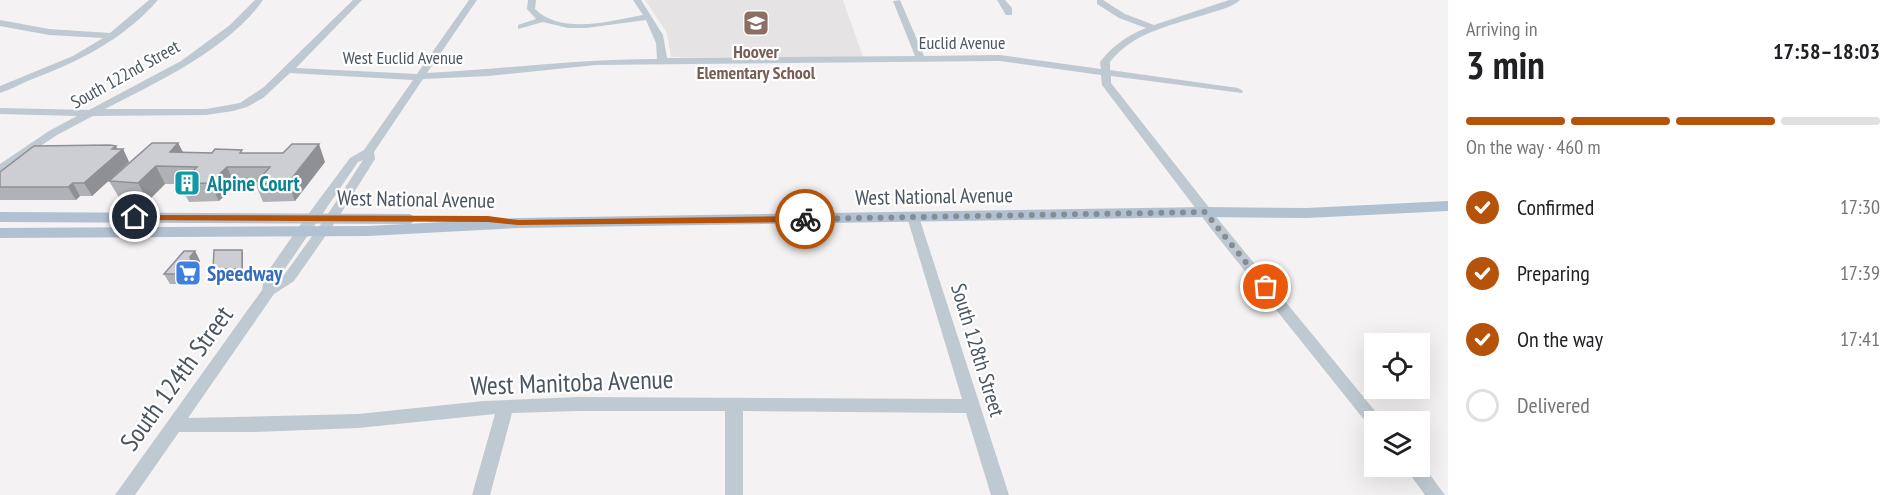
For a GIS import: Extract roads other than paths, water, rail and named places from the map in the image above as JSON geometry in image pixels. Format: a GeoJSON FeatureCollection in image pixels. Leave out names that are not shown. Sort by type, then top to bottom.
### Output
{"type":"FeatureCollection","features":[{"type":"Feature","properties":{"kind":"main road","name":"West National Avenue"},"geometry":{"type":"LineString","coordinates":[[317,225],[1205,212],[1307,213],[1448,206]]}},
{"type":"Feature","properties":{"kind":"main road"},"geometry":{"type":"LineString","coordinates":[[0,217],[317,225]]}},
{"type":"Feature","properties":{"kind":"main road"},"geometry":{"type":"LineString","coordinates":[[0,232],[317,225]]}},
{"type":"Feature","properties":{"kind":"street"},"geometry":{"type":"LineString","coordinates":[[0,90],[74,60],[128,26],[154,0]]}},
{"type":"Feature","properties":{"kind":"street","name":"South 122nd Street"},"geometry":{"type":"LineString","coordinates":[[1,168],[28,148],[89,113],[184,63],[233,27],[251,11],[259,0]]}},
{"type":"Feature","properties":{"kind":"street"},"geometry":{"type":"LineString","coordinates":[[0,111],[206,112],[228,109],[260,98],[358,0]]}},
{"type":"Feature","properties":{"kind":"street","name":"South 124th Street"},"geometry":{"type":"LineString","coordinates":[[124,495],[270,291],[289,278],[354,160],[368,152],[473,0]]}},
{"type":"Feature","properties":{"kind":"street"},"geometry":{"type":"LineString","coordinates":[[532,0],[532,12],[543,20],[563,24],[582,25],[648,16]]}},
{"type":"Feature","properties":{"kind":"street"},"geometry":{"type":"LineString","coordinates":[[637,0],[660,34],[663,44],[662,61]]}},
{"type":"Feature","properties":{"kind":"street"},"geometry":{"type":"LineString","coordinates":[[1001,0],[1009,13]]}},
{"type":"Feature","properties":{"kind":"street"},"geometry":{"type":"LineString","coordinates":[[1236,0],[1155,28],[1113,50],[1105,62],[1106,83],[1115,98],[1205,212],[1367,411]]}},
{"type":"Feature","properties":{"kind":"street"},"geometry":{"type":"LineString","coordinates":[[897,1],[920,58]]}},
{"type":"Feature","properties":{"kind":"street"},"geometry":{"type":"LineString","coordinates":[[1100,2],[1114,13],[1155,28]]}},
{"type":"Feature","properties":{"kind":"street"},"geometry":{"type":"LineString","coordinates":[[521,27],[543,20]]}},
{"type":"Feature","properties":{"kind":"street"},"geometry":{"type":"LineString","coordinates":[[0,23],[49,32],[113,36]]}},
{"type":"Feature","properties":{"kind":"street","name":"West Euclid Avenue"},"geometry":{"type":"LineString","coordinates":[[288,70],[373,76],[421,76],[489,73],[583,62],[819,59]]}},
{"type":"Feature","properties":{"kind":"street","name":"Euclid Avenue"},"geometry":{"type":"LineString","coordinates":[[819,59],[1013,59],[1238,92]]}},
{"type":"Feature","properties":{"kind":"street","name":"South 124th Street"},"geometry":{"type":"LineString","coordinates":[[270,291],[271,277],[317,225],[369,159],[368,152]]}},
{"type":"Feature","properties":{"kind":"street","name":"South 128th Street"},"geometry":{"type":"LineString","coordinates":[[913,217],[1000,495]]}},
{"type":"Feature","properties":{"kind":"street","name":"West Manitoba Avenue"},"geometry":{"type":"LineString","coordinates":[[173,425],[358,421],[505,407],[578,404],[973,406]]}},
{"type":"Feature","properties":{"kind":"street"},"geometry":{"type":"LineString","coordinates":[[734,405],[734,495]]}},
{"type":"Feature","properties":{"kind":"street"},"geometry":{"type":"LineString","coordinates":[[481,495],[505,407]]}},
{"type":"Feature","properties":{"kind":"street"},"geometry":{"type":"LineString","coordinates":[[1422,477],[1436,495]]}},
{"type":"Feature","properties":{"kind":"place","name":"Hoover Elementary School"},"geometry":{"type":"Point","coordinates":[756,23]}},
{"type":"Feature","properties":{"kind":"place","name":"Alpine Court"},"geometry":{"type":"Point","coordinates":[187,183]}},
{"type":"Feature","properties":{"kind":"place","name":"Speedway"},"geometry":{"type":"Point","coordinates":[188,273]}}]}
